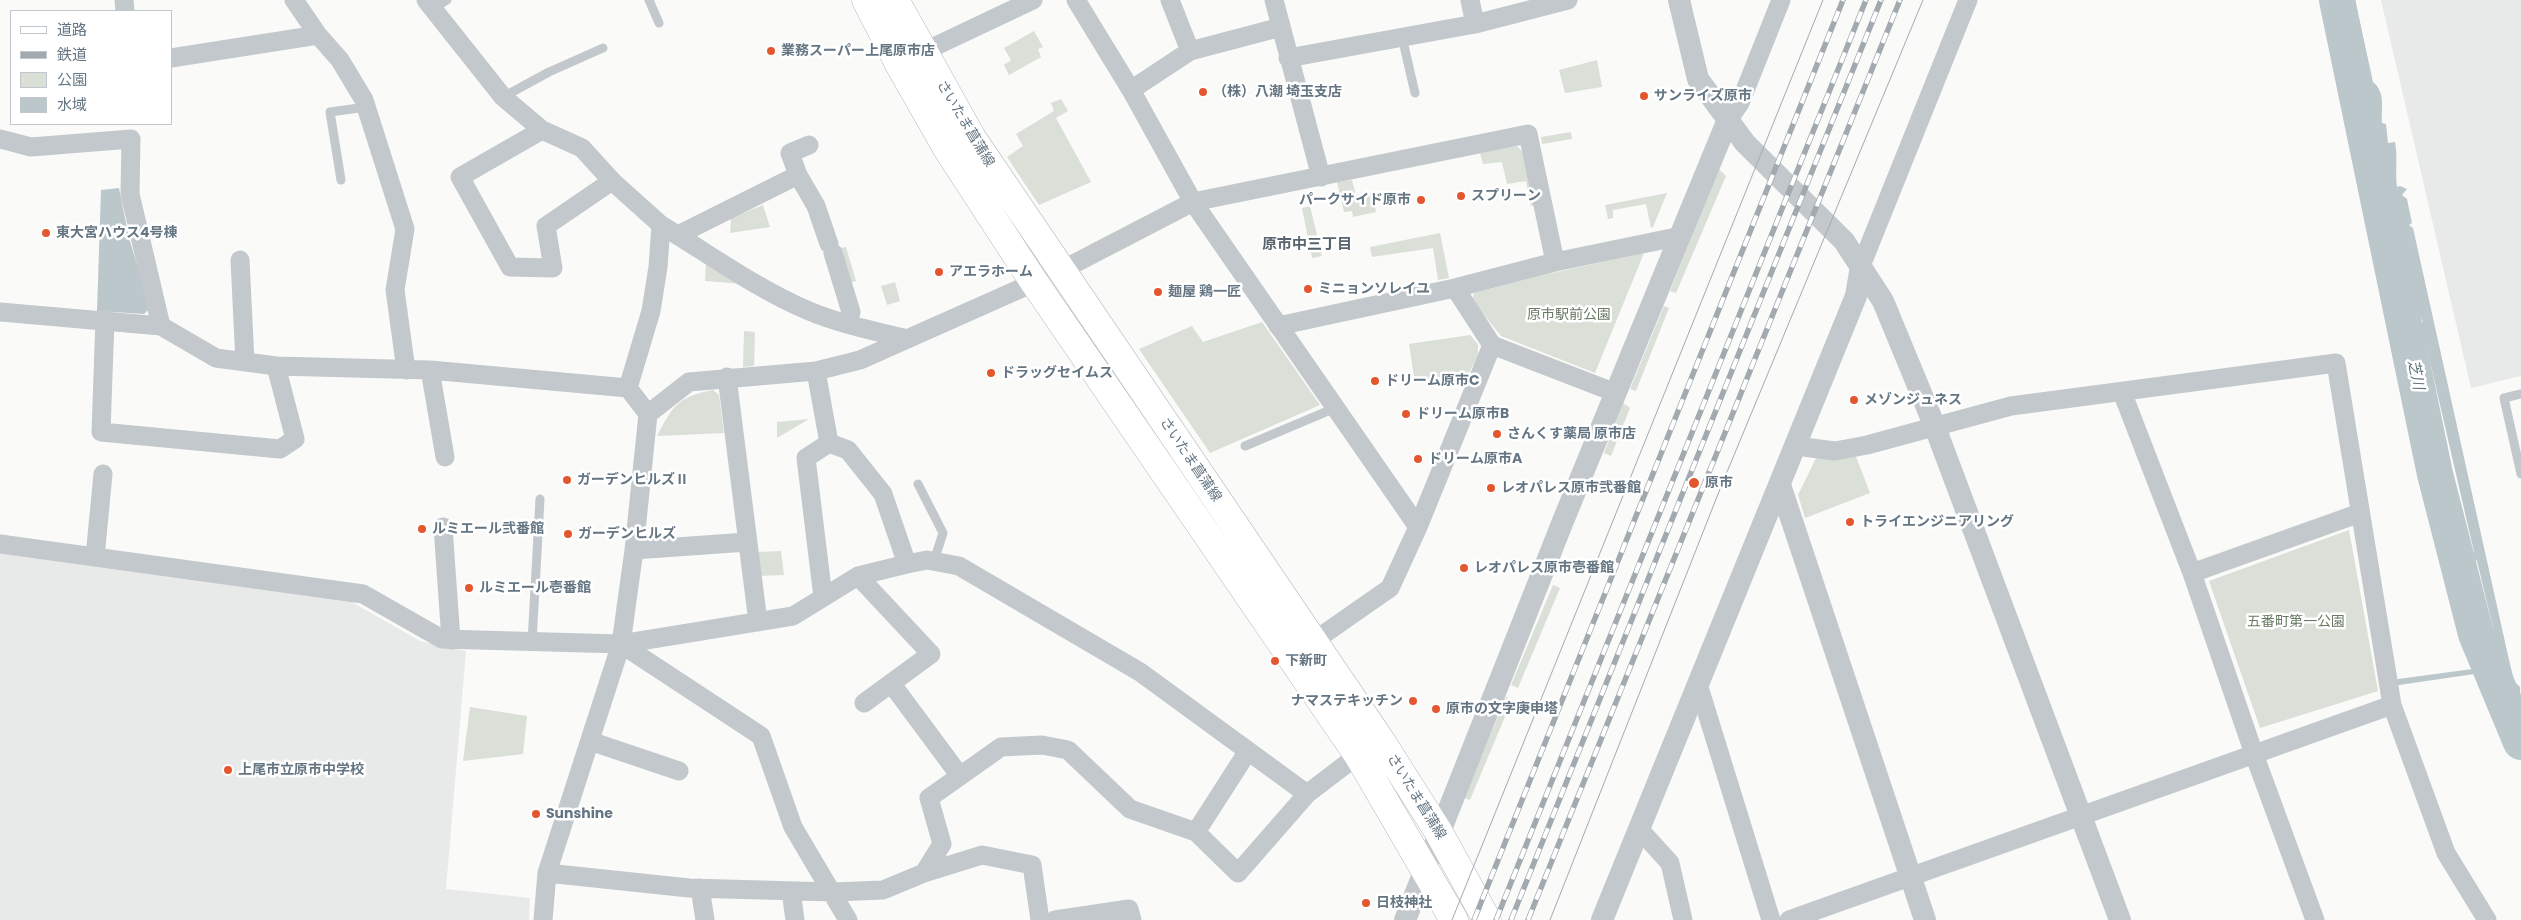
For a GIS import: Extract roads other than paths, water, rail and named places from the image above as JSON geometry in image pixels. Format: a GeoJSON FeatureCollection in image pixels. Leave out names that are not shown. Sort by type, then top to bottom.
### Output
{"type":"FeatureCollection","features":[{"type":"Feature","properties":{"kind":"main road","name":"さいたま菖蒲線"},"geometry":{"type":"LineString","coordinates":[[866,0],[898,64],[948,150],[1034,282],[1358,754],[1454,920]]}},
{"type":"Feature","properties":{"kind":"main road","name":"さいたま菖蒲線"},"geometry":{"type":"LineString","coordinates":[[895,0],[972,138],[1060,271],[1314,641],[1438,831],[1487,920]]}},
{"type":"Feature","properties":{"kind":"street"},"geometry":{"type":"LineString","coordinates":[[294,0],[318,35],[340,60],[366,107],[405,229],[395,290],[406,370]]}},
{"type":"Feature","properties":{"kind":"street"},"geometry":{"type":"LineString","coordinates":[[923,52],[1003,6],[1033,0]]}},
{"type":"Feature","properties":{"kind":"street"},"geometry":{"type":"LineString","coordinates":[[1076,0],[1131,90],[1193,202],[1418,527]]}},
{"type":"Feature","properties":{"kind":"street"},"geometry":{"type":"LineString","coordinates":[[1170,0],[1190,51]]}},
{"type":"Feature","properties":{"kind":"street"},"geometry":{"type":"LineString","coordinates":[[1274,0],[1321,177]]}},
{"type":"Feature","properties":{"kind":"street"},"geometry":{"type":"LineString","coordinates":[[1470,0],[1475,24]]}},
{"type":"Feature","properties":{"kind":"street"},"geometry":{"type":"LineString","coordinates":[[1679,0],[1698,79],[1727,122],[1745,143],[1844,241],[1883,301],[1935,427],[2079,816],[2120,920]]}},
{"type":"Feature","properties":{"kind":"street"},"geometry":{"type":"LineString","coordinates":[[1405,920],[1426,869],[1438,831],[1727,122],[1740,103],[1782,0]]}},
{"type":"Feature","properties":{"kind":"street"},"geometry":{"type":"LineString","coordinates":[[1602,920],[1856,296],[1861,266],[1968,0]]}},
{"type":"Feature","properties":{"kind":"street"},"geometry":{"type":"LineString","coordinates":[[1288,58],[1475,24],[1561,1]]}},
{"type":"Feature","properties":{"kind":"street"},"geometry":{"type":"LineString","coordinates":[[435,3],[503,97],[542,130],[582,148],[612,181],[661,225],[768,290],[809,311],[848,324],[908,339]]}},
{"type":"Feature","properties":{"kind":"street"},"geometry":{"type":"LineString","coordinates":[[1131,90],[1190,51],[1281,27]]}},
{"type":"Feature","properties":{"kind":"street"},"geometry":{"type":"LineString","coordinates":[[172,58],[318,35]]}},
{"type":"Feature","properties":{"kind":"street"},"geometry":{"type":"LineString","coordinates":[[542,130],[460,177],[510,266],[553,268],[546,226],[612,181]]}},
{"type":"Feature","properties":{"kind":"street"},"geometry":{"type":"LineString","coordinates":[[648,414],[689,382],[728,377],[816,371],[860,360],[1060,271],[1193,202],[1528,134],[1555,262]]}},
{"type":"Feature","properties":{"kind":"street"},"geometry":{"type":"LineString","coordinates":[[0,138],[30,146],[131,139],[130,194],[161,326]]}},
{"type":"Feature","properties":{"kind":"street"},"geometry":{"type":"LineString","coordinates":[[809,144],[790,153],[798,175],[816,206],[831,249],[851,312],[848,324]]}},
{"type":"Feature","properties":{"kind":"street"},"geometry":{"type":"LineString","coordinates":[[678,235],[798,175]]}},
{"type":"Feature","properties":{"kind":"street"},"geometry":{"type":"LineString","coordinates":[[628,388],[651,311],[658,267],[661,225]]}},
{"type":"Feature","properties":{"kind":"street"},"geometry":{"type":"LineString","coordinates":[[1278,326],[1455,288],[1555,262],[1681,236]]}},
{"type":"Feature","properties":{"kind":"street"},"geometry":{"type":"LineString","coordinates":[[240,260],[245,362]]}},
{"type":"Feature","properties":{"kind":"street"},"geometry":{"type":"LineString","coordinates":[[1455,288],[1492,345],[1616,393]]}},
{"type":"Feature","properties":{"kind":"street"},"geometry":{"type":"LineString","coordinates":[[0,312],[105,319],[161,326],[216,358],[276,366],[430,370],[628,388],[648,414],[634,550],[621,644],[547,873],[542,920]]}},
{"type":"Feature","properties":{"kind":"street"},"geometry":{"type":"LineString","coordinates":[[105,319],[101,432],[280,449],[295,439],[276,366]]}},
{"type":"Feature","properties":{"kind":"street"},"geometry":{"type":"LineString","coordinates":[[1314,641],[1390,588],[1418,527],[1492,345]]}},
{"type":"Feature","properties":{"kind":"street"},"geometry":{"type":"LineString","coordinates":[[1796,446],[1835,451],[1867,445],[2012,406],[2336,363],[2392,705],[2446,853],[2487,920]]}},
{"type":"Feature","properties":{"kind":"street"},"geometry":{"type":"LineString","coordinates":[[430,370],[445,457]]}},
{"type":"Feature","properties":{"kind":"street"},"geometry":{"type":"LineString","coordinates":[[816,371],[829,443]]}},
{"type":"Feature","properties":{"kind":"street"},"geometry":{"type":"LineString","coordinates":[[728,377],[746,542],[758,622]]}},
{"type":"Feature","properties":{"kind":"street"},"geometry":{"type":"LineString","coordinates":[[2122,392],[2192,573],[2254,754],[2315,920]]}},
{"type":"Feature","properties":{"kind":"street"},"geometry":{"type":"LineString","coordinates":[[829,443],[848,450],[883,494],[907,564]]}},
{"type":"Feature","properties":{"kind":"street"},"geometry":{"type":"LineString","coordinates":[[823,597],[806,458],[829,443]]}},
{"type":"Feature","properties":{"kind":"street"},"geometry":{"type":"LineString","coordinates":[[94,557],[103,474]]}},
{"type":"Feature","properties":{"kind":"street"},"geometry":{"type":"LineString","coordinates":[[1780,485],[1909,877],[1925,920]]}},
{"type":"Feature","properties":{"kind":"street"},"geometry":{"type":"LineString","coordinates":[[2192,573],[2360,512]]}},
{"type":"Feature","properties":{"kind":"street"},"geometry":{"type":"LineString","coordinates":[[443,527],[451,640]]}},
{"type":"Feature","properties":{"kind":"street"},"geometry":{"type":"LineString","coordinates":[[634,550],[746,542]]}},
{"type":"Feature","properties":{"kind":"street"},"geometry":{"type":"LineString","coordinates":[[0,544],[364,594],[442,639],[621,644],[793,616],[858,576],[927,560],[934,561],[959,566],[1140,672],[1307,794]]}},
{"type":"Feature","properties":{"kind":"street"},"geometry":{"type":"LineString","coordinates":[[858,576],[931,654],[864,703]]}},
{"type":"Feature","properties":{"kind":"street"},"geometry":{"type":"LineString","coordinates":[[621,644],[761,736],[793,826],[848,920]]}},
{"type":"Feature","properties":{"kind":"street"},"geometry":{"type":"LineString","coordinates":[[891,684],[960,776]]}},
{"type":"Feature","properties":{"kind":"street"},"geometry":{"type":"LineString","coordinates":[[1698,684],[1771,920]]}},
{"type":"Feature","properties":{"kind":"street"},"geometry":{"type":"LineString","coordinates":[[1789,920],[2392,705]]}},
{"type":"Feature","properties":{"kind":"street"},"geometry":{"type":"LineString","coordinates":[[590,741],[679,771]]}},
{"type":"Feature","properties":{"kind":"street"},"geometry":{"type":"LineString","coordinates":[[924,873],[942,844],[928,798],[1002,746],[1042,745],[1068,750],[1130,809],[1196,832],[1238,873],[1307,794],[1358,754]]}},
{"type":"Feature","properties":{"kind":"street"},"geometry":{"type":"LineString","coordinates":[[1196,832],[1248,751]]}},
{"type":"Feature","properties":{"kind":"street"},"geometry":{"type":"LineString","coordinates":[[1640,829],[1670,863],[1683,920]]}},
{"type":"Feature","properties":{"kind":"street"},"geometry":{"type":"LineString","coordinates":[[547,873],[700,888],[833,892],[883,890],[924,873],[982,855],[1032,865],[1040,920]]}},
{"type":"Feature","properties":{"kind":"street"},"geometry":{"type":"LineString","coordinates":[[700,888],[705,920]]}},
{"type":"Feature","properties":{"kind":"street"},"geometry":{"type":"LineString","coordinates":[[791,891],[795,920]]}},
{"type":"Feature","properties":{"kind":"street"},"geometry":{"type":"LineString","coordinates":[[1055,920],[1129,909],[1132,920]]}},
{"type":"Feature","properties":{"kind":"lane"},"geometry":{"type":"LineString","coordinates":[[649,0],[659,23]]}},
{"type":"Feature","properties":{"kind":"lane"},"geometry":{"type":"LineString","coordinates":[[1402,37],[1415,93]]}},
{"type":"Feature","properties":{"kind":"lane"},"geometry":{"type":"LineString","coordinates":[[503,97],[549,72],[604,48]]}},
{"type":"Feature","properties":{"kind":"lane"},"geometry":{"type":"LineString","coordinates":[[340,180],[330,112],[366,107]]}},
{"type":"Feature","properties":{"kind":"lane"},"geometry":{"type":"LineString","coordinates":[[2521,394],[2504,398],[2521,474]]}},
{"type":"Feature","properties":{"kind":"lane"},"geometry":{"type":"LineString","coordinates":[[1245,446],[1334,408]]}},
{"type":"Feature","properties":{"kind":"lane"},"geometry":{"type":"LineString","coordinates":[[918,484],[944,533],[934,561]]}},
{"type":"Feature","properties":{"kind":"lane"},"geometry":{"type":"LineString","coordinates":[[532,642],[540,499]]}},
{"type":"Feature","properties":{"kind":"water"},"geometry":{"type":"Polygon","coordinates":[[[2348,0],[2355,0],[2373,82],[2380,91],[2382,123],[2386,124],[2388,143],[2395,142],[2397,187],[2400,186],[2407,189],[2402,195],[2407,199],[2412,223],[2409,225],[2413,228],[2514,681],[2520,687],[2521,746],[2509,708],[2502,670],[2392,686],[2391,680],[2502,665],[2477,561],[2472,557],[2474,552],[2422,327],[2408,332],[2407,328],[2403,330],[2406,317],[2418,319],[2416,322],[2423,322],[2420,316],[2417,315],[2409,272],[2386,205],[2384,187],[2380,183],[2384,178],[2366,83],[2361,81],[2360,72],[2363,71],[2348,0]]]}},
{"type":"Feature","properties":{"kind":"water"},"geometry":{"type":"Polygon","coordinates":[[[119,188],[129,238],[150,308],[144,314],[97,311],[101,190],[119,188]]]}},
{"type":"Feature","properties":{"kind":"waterway","name":"芝川"},"geometry":{"type":"LineString","coordinates":[[2337,0],[2435,474],[2476,634],[2521,742]]}},
{"type":"Feature","properties":{"kind":"tram line"},"geometry":{"type":"LineString","coordinates":[[1452,920],[1823,0]]}},
{"type":"Feature","properties":{"kind":"tram line"},"geometry":{"type":"LineString","coordinates":[[1550,920],[1722,484],[1923,0]]}},
{"type":"Feature","properties":{"kind":"railway"},"geometry":{"type":"LineString","coordinates":[[1474,920],[1843,0]]}},
{"type":"Feature","properties":{"kind":"railway"},"geometry":{"type":"LineString","coordinates":[[1496,920],[1866,0]]}},
{"type":"Feature","properties":{"kind":"railway"},"geometry":{"type":"LineString","coordinates":[[1511,920],[1881,0]]}},
{"type":"Feature","properties":{"kind":"railway"},"geometry":{"type":"LineString","coordinates":[[1528,920],[1900,0]]}},
{"type":"Feature","properties":{"kind":"place","name":"業務スーパー上尾原市店"},"geometry":{"type":"Point","coordinates":[771,51]}},
{"type":"Feature","properties":{"kind":"place","name":"（株）八潮 埼玉支店"},"geometry":{"type":"Point","coordinates":[1203,92]}},
{"type":"Feature","properties":{"kind":"place","name":"サンライズ原市"},"geometry":{"type":"Point","coordinates":[1644,96]}},
{"type":"Feature","properties":{"kind":"place","name":"スプリーン"},"geometry":{"type":"Point","coordinates":[1461,196]}},
{"type":"Feature","properties":{"kind":"place","name":"パークサイド原市"},"geometry":{"type":"Point","coordinates":[1421,200]}},
{"type":"Feature","properties":{"kind":"place","name":"東大宮ハウス4号棟"},"geometry":{"type":"Point","coordinates":[46,233]}},
{"type":"Feature","properties":{"kind":"place","name":"アエラホーム"},"geometry":{"type":"Point","coordinates":[939,272]}},
{"type":"Feature","properties":{"kind":"place","name":"ミニョンソレイユ"},"geometry":{"type":"Point","coordinates":[1308,289]}},
{"type":"Feature","properties":{"kind":"place","name":"麺屋 鶏一匠"},"geometry":{"type":"Point","coordinates":[1158,292]}},
{"type":"Feature","properties":{"kind":"place","name":"ドラッグセイムス"},"geometry":{"type":"Point","coordinates":[991,373]}},
{"type":"Feature","properties":{"kind":"place","name":"ドリーム原市C"},"geometry":{"type":"Point","coordinates":[1375,381]}},
{"type":"Feature","properties":{"kind":"place","name":"メゾンジュネス"},"geometry":{"type":"Point","coordinates":[1854,400]}},
{"type":"Feature","properties":{"kind":"place","name":"ドリーム原市B"},"geometry":{"type":"Point","coordinates":[1406,414]}},
{"type":"Feature","properties":{"kind":"place","name":"さんくす薬局 原市店"},"geometry":{"type":"Point","coordinates":[1497,434]}},
{"type":"Feature","properties":{"kind":"place","name":"ドリーム原市A"},"geometry":{"type":"Point","coordinates":[1418,459]}},
{"type":"Feature","properties":{"kind":"place","name":"ガーデンヒルズⅡ"},"geometry":{"type":"Point","coordinates":[567,480]}},
{"type":"Feature","properties":{"kind":"place","name":"原市"},"geometry":{"type":"Point","coordinates":[1694,483]}},
{"type":"Feature","properties":{"kind":"place","name":"レオパレス原市弐番館"},"geometry":{"type":"Point","coordinates":[1491,488]}},
{"type":"Feature","properties":{"kind":"place","name":"トライエンジニアリング"},"geometry":{"type":"Point","coordinates":[1850,522]}},
{"type":"Feature","properties":{"kind":"place","name":"ルミエール弐番館"},"geometry":{"type":"Point","coordinates":[422,529]}},
{"type":"Feature","properties":{"kind":"place","name":"ガーデンヒルズ"},"geometry":{"type":"Point","coordinates":[568,534]}},
{"type":"Feature","properties":{"kind":"place","name":"レオパレス原市壱番館"},"geometry":{"type":"Point","coordinates":[1464,568]}},
{"type":"Feature","properties":{"kind":"place","name":"ルミエール壱番館"},"geometry":{"type":"Point","coordinates":[469,588]}},
{"type":"Feature","properties":{"kind":"place","name":"下新町"},"geometry":{"type":"Point","coordinates":[1275,661]}},
{"type":"Feature","properties":{"kind":"place","name":"ナマステキッチン"},"geometry":{"type":"Point","coordinates":[1413,701]}},
{"type":"Feature","properties":{"kind":"place","name":"原市の文字庚申塔"},"geometry":{"type":"Point","coordinates":[1436,709]}},
{"type":"Feature","properties":{"kind":"place","name":"上尾市立原市中学校"},"geometry":{"type":"Point","coordinates":[228,770]}},
{"type":"Feature","properties":{"kind":"place","name":"Sunshine"},"geometry":{"type":"Point","coordinates":[536,814]}},
{"type":"Feature","properties":{"kind":"place","name":"日枝神社"},"geometry":{"type":"Point","coordinates":[1366,903]}},
{"type":"Feature","properties":{"kind":"district","name":"原市中三丁目"},"geometry":{"type":"Point","coordinates":[1307,245]}},
{"type":"Feature","properties":{"kind":"park label","name":"原市駅前公園"},"geometry":{"type":"Point","coordinates":[1569,315]}},
{"type":"Feature","properties":{"kind":"park label","name":"五番町第一公園"},"geometry":{"type":"Point","coordinates":[2296,622]}}]}
